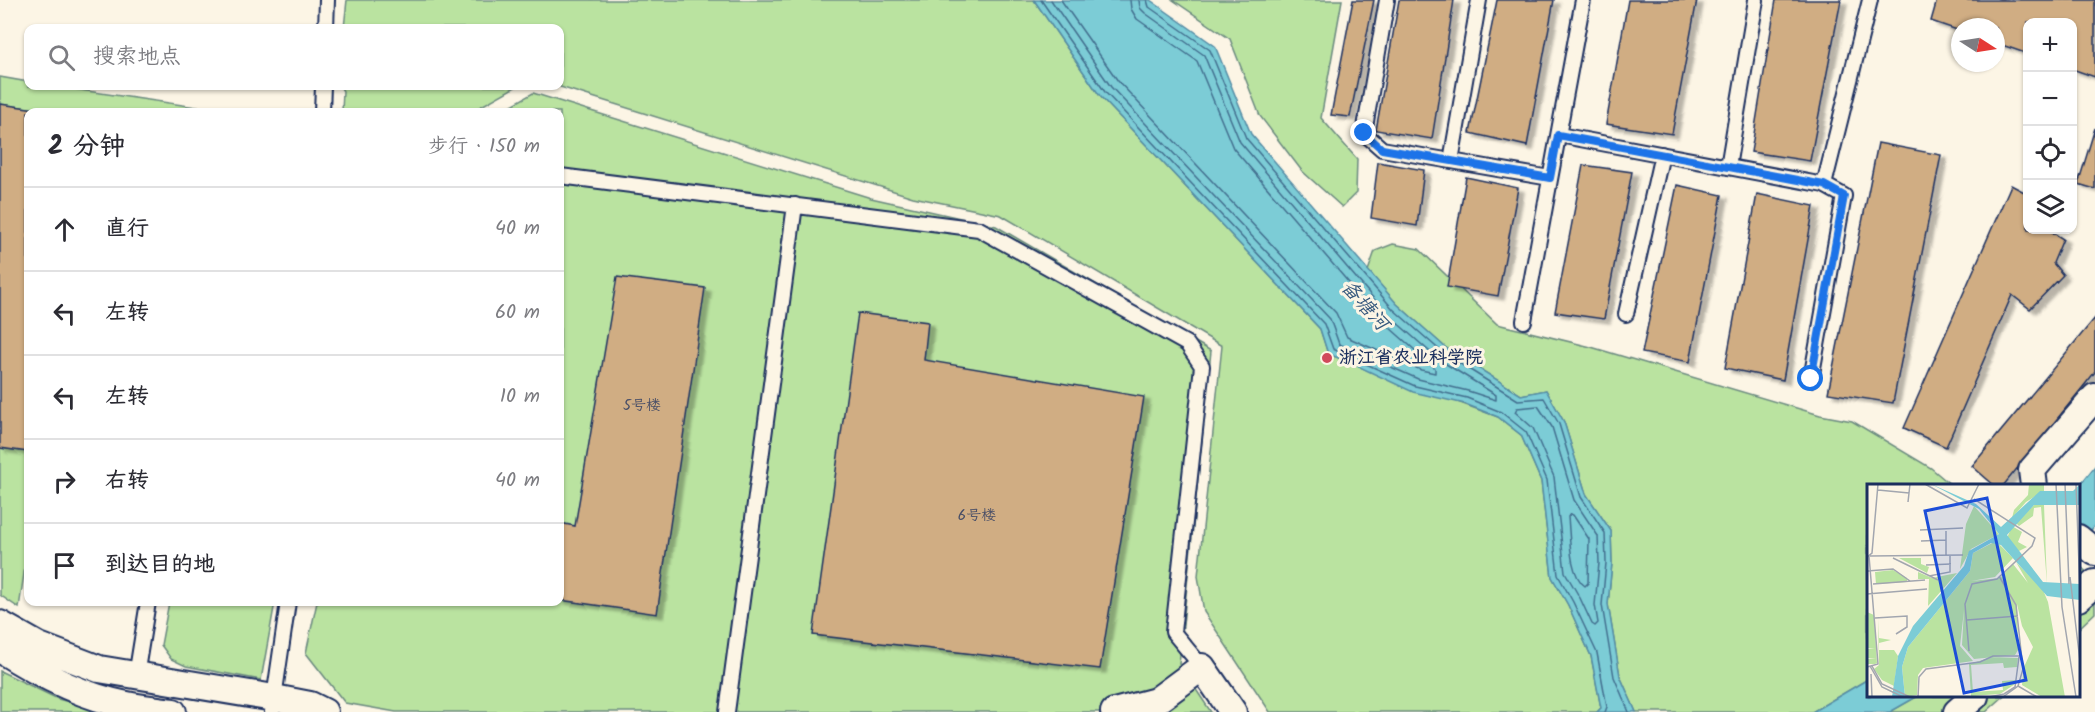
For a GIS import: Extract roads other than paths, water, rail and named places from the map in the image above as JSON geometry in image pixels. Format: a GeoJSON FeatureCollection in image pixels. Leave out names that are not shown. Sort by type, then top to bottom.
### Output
{"type":"FeatureCollection","features":[{"type":"Feature","properties":{"kind":"street"},"geometry":{"type":"LineString","coordinates":[[2034,484],[2032,470],[2095,398]]}},
{"type":"Feature","properties":{"kind":"street"},"geometry":{"type":"LineString","coordinates":[[2080,539],[2095,552]]}},
{"type":"Feature","properties":{"kind":"street"},"geometry":{"type":"LineString","coordinates":[[2080,597],[2095,583]]}},
{"type":"Feature","properties":{"kind":"street"},"geometry":{"type":"LineString","coordinates":[[0,624],[39,646],[99,669],[273,705],[310,705],[324,712]]}},
{"type":"Feature","properties":{"kind":"street"},"geometry":{"type":"LineString","coordinates":[[0,649],[20,662],[70,687],[125,705],[173,712]]}},
{"type":"Feature","properties":{"kind":"street"},"geometry":{"type":"LineString","coordinates":[[1114,712],[1156,701],[1202,667],[1233,712]]}},
{"type":"Feature","properties":{"kind":"street"},"geometry":{"type":"LineString","coordinates":[[1957,712],[1974,697]]}},
{"type":"Feature","properties":{"kind":"lane"},"geometry":{"type":"LineString","coordinates":[[326,24],[327,0]]}},
{"type":"Feature","properties":{"kind":"lane"},"geometry":{"type":"LineString","coordinates":[[1387,0],[1364,133],[1382,149],[1550,178]]}},
{"type":"Feature","properties":{"kind":"lane"},"geometry":{"type":"LineString","coordinates":[[1451,161],[1479,0]]}},
{"type":"Feature","properties":{"kind":"lane"},"geometry":{"type":"LineString","coordinates":[[1524,321],[1583,0]]}},
{"type":"Feature","properties":{"kind":"lane"},"geometry":{"type":"LineString","coordinates":[[1728,167],[1756,0]]}},
{"type":"Feature","properties":{"kind":"lane"},"geometry":{"type":"LineString","coordinates":[[1824,185],[1870,0]]}},
{"type":"Feature","properties":{"kind":"lane"},"geometry":{"type":"LineString","coordinates":[[322,108],[323,90]]}},
{"type":"Feature","properties":{"kind":"lane"},"geometry":{"type":"LineString","coordinates":[[1558,135],[1824,185],[1844,196],[1811,379]]}},
{"type":"Feature","properties":{"kind":"lane"},"geometry":{"type":"LineString","coordinates":[[1626,314],[1662,154]]}},
{"type":"Feature","properties":{"kind":"lane"},"geometry":{"type":"LineString","coordinates":[[564,176],[979,229],[1187,344],[1202,366],[1173,632],[1202,667]]}},
{"type":"Feature","properties":{"kind":"lane"},"geometry":{"type":"LineString","coordinates":[[727,712],[795,205]]}},
{"type":"Feature","properties":{"kind":"lane"},"geometry":{"type":"LineString","coordinates":[[136,676],[147,606]]}},
{"type":"Feature","properties":{"kind":"lane"},"geometry":{"type":"LineString","coordinates":[[273,705],[287,606]]}},
{"type":"Feature","properties":{"kind":"water","name":"备塘河"},"geometry":{"type":"Polygon","coordinates":[[[1034,0],[1150,0],[1215,46],[1251,134],[1397,304],[1446,348],[1521,395],[1546,390],[1564,422],[1586,494],[1611,531],[1612,563],[1608,604],[1620,676],[1636,712],[1597,712],[1601,708],[1591,656],[1568,605],[1552,577],[1541,481],[1521,435],[1498,417],[1465,404],[1413,392],[1328,354],[1320,329],[1100,96],[1034,0]]]}},
{"type":"Feature","properties":{"kind":"water"},"geometry":{"type":"Polygon","coordinates":[[[2095,466],[2095,525],[2080,545],[2080,485],[2095,466]]]}},
{"type":"Feature","properties":{"kind":"water"},"geometry":{"type":"Polygon","coordinates":[[[1867,680],[1867,697],[1916,697],[1890,712],[1812,712],[1867,680]]]}},
{"type":"Feature","properties":{"kind":"place","name":"浙江省农业科学院"},"geometry":{"type":"Point","coordinates":[1327,358]}}]}
